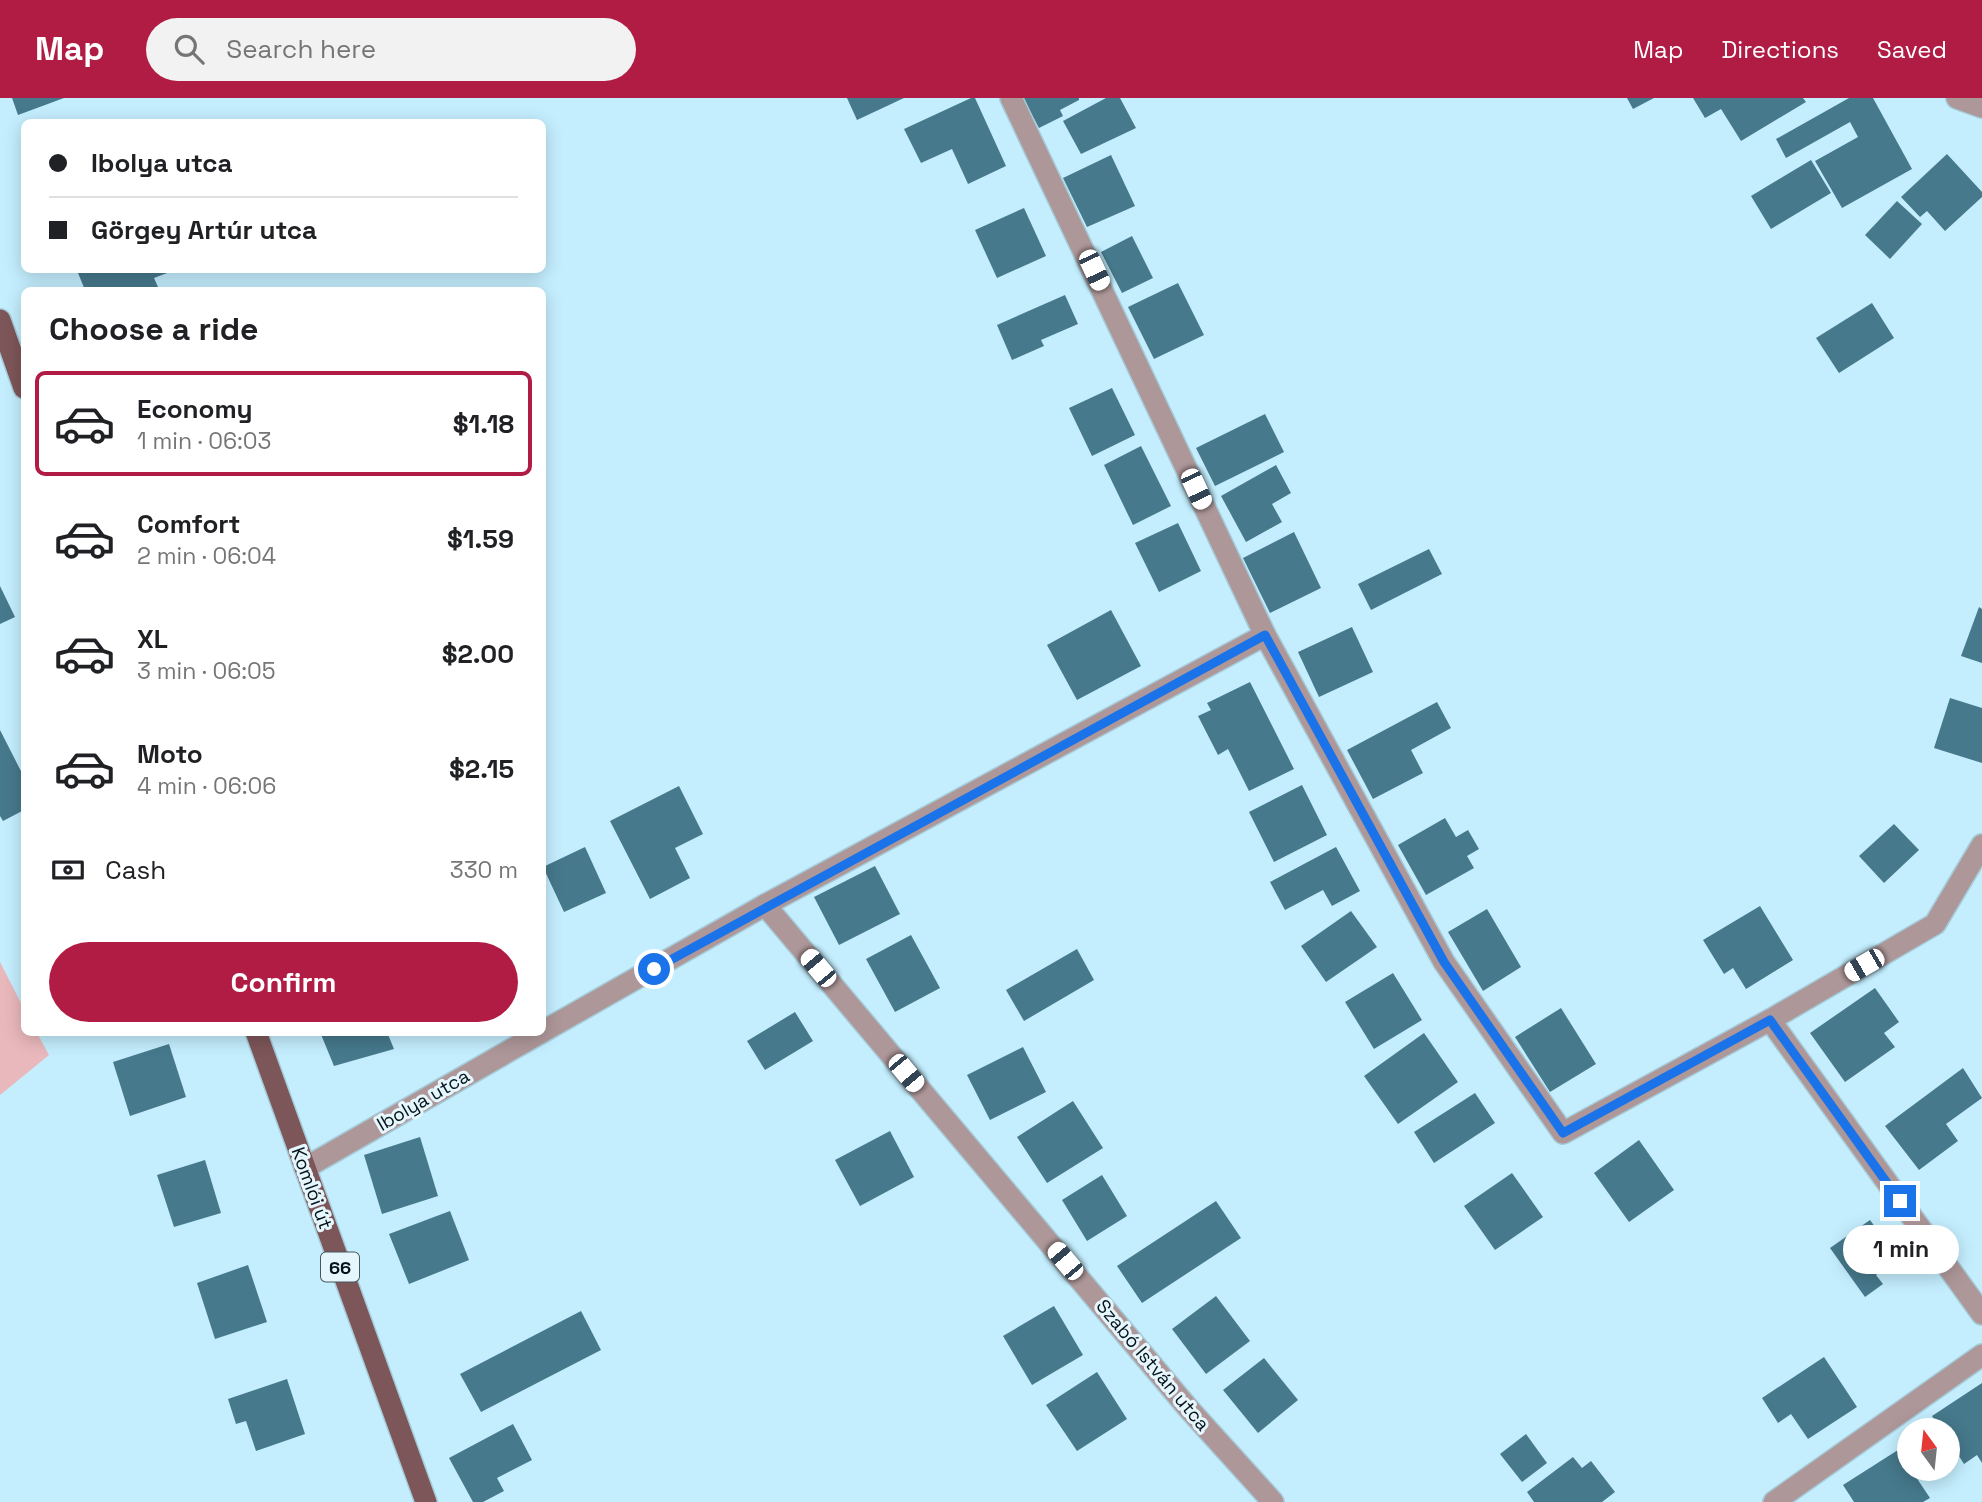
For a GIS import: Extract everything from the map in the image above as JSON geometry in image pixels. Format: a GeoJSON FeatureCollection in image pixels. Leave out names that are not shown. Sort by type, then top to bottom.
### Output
{"type":"FeatureCollection","features":[{"type":"Feature","properties":{"kind":"main road"},"geometry":{"type":"LineString","coordinates":[[0,320],[21,380]]}},
{"type":"Feature","properties":{"kind":"main road","name":"Komlói út"},"geometry":{"type":"LineString","coordinates":[[257,1036],[426,1502]]}},
{"type":"Feature","properties":{"kind":"street"},"geometry":{"type":"LineString","coordinates":[[1011,98],[1265,635],[1444,962],[1563,1133],[1770,1020],[1935,924],[1982,845]]}},
{"type":"Feature","properties":{"kind":"street"},"geometry":{"type":"LineString","coordinates":[[1957,98],[1982,107]]}},
{"type":"Feature","properties":{"kind":"street","name":"Ibolya utca"},"geometry":{"type":"LineString","coordinates":[[546,1030],[765,905],[1265,635]]}},
{"type":"Feature","properties":{"kind":"street","name":"Szabó István utca"},"geometry":{"type":"LineString","coordinates":[[765,905],[1188,1408],[1273,1502]]}},
{"type":"Feature","properties":{"kind":"street"},"geometry":{"type":"LineString","coordinates":[[1770,1020],[1982,1314]]}},
{"type":"Feature","properties":{"kind":"street","name":"Ibolya utca"},"geometry":{"type":"LineString","coordinates":[[305,1168],[535,1036]]}},
{"type":"Feature","properties":{"kind":"street"},"geometry":{"type":"LineString","coordinates":[[1774,1502],[1982,1355]]}},
{"type":"Feature","properties":{"kind":"shaded area"},"geometry":{"type":"Polygon","coordinates":[[[0,962],[21,1003],[21,1036],[39,1036],[49,1055],[0,1095],[0,962]]]}},
{"type":"Feature","properties":{"kind":"building"},"geometry":{"type":"Polygon","coordinates":[[[12,98],[64,98],[18,115],[12,98]]]}},
{"type":"Feature","properties":{"kind":"building"},"geometry":{"type":"Polygon","coordinates":[[[847,98],[904,98],[857,120],[847,98]]]}},
{"type":"Feature","properties":{"kind":"building"},"geometry":{"type":"Polygon","coordinates":[[[975,98],[1006,166],[968,184],[952,149],[921,163],[904,129],[975,98]]]}},
{"type":"Feature","properties":{"kind":"building"},"geometry":{"type":"Polygon","coordinates":[[[1023,98],[1079,100],[1060,110],[1063,116],[1039,128],[1023,98]]]}},
{"type":"Feature","properties":{"kind":"building"},"geometry":{"type":"Polygon","coordinates":[[[1106,98],[1120,98],[1136,128],[1081,154],[1063,121],[1106,98]]]}},
{"type":"Feature","properties":{"kind":"building"},"geometry":{"type":"Polygon","coordinates":[[[1627,98],[1654,98],[1633,109],[1627,98]]]}},
{"type":"Feature","properties":{"kind":"building"},"geometry":{"type":"Polygon","coordinates":[[[1693,98],[1803,98],[1806,102],[1741,141],[1721,109],[1705,118],[1693,98]]]}},
{"type":"Feature","properties":{"kind":"building"},"geometry":{"type":"Polygon","coordinates":[[[1849,98],[1873,98],[1912,169],[1842,208],[1815,161],[1858,137],[1850,122],[1786,158],[1776,139],[1849,98]]]}},
{"type":"Feature","properties":{"kind":"building"},"geometry":{"type":"Polygon","coordinates":[[[1947,154],[1982,192],[1982,197],[1945,231],[1927,211],[1920,217],[1901,197],[1947,154]]]}},
{"type":"Feature","properties":{"kind":"building"},"geometry":{"type":"Polygon","coordinates":[[[1111,155],[1135,206],[1087,227],[1063,178],[1111,155]]]}},
{"type":"Feature","properties":{"kind":"building"},"geometry":{"type":"Polygon","coordinates":[[[1811,160],[1831,193],[1771,229],[1751,196],[1811,160]]]}},
{"type":"Feature","properties":{"kind":"building"},"geometry":{"type":"Polygon","coordinates":[[[1897,201],[1922,224],[1890,259],[1865,235],[1897,201]]]}},
{"type":"Feature","properties":{"kind":"building"},"geometry":{"type":"Polygon","coordinates":[[[1024,208],[1046,256],[997,278],[975,230],[1024,208]]]}},
{"type":"Feature","properties":{"kind":"building"},"geometry":{"type":"Polygon","coordinates":[[[1132,236],[1153,278],[1122,293],[1101,252],[1132,236]]]}},
{"type":"Feature","properties":{"kind":"building"},"geometry":{"type":"Polygon","coordinates":[[[78,273],[167,273],[154,278],[158,287],[84,287],[78,273]]]}},
{"type":"Feature","properties":{"kind":"building"},"geometry":{"type":"Polygon","coordinates":[[[1178,283],[1204,335],[1154,359],[1128,307],[1178,283]]]}},
{"type":"Feature","properties":{"kind":"building"},"geometry":{"type":"Polygon","coordinates":[[[1065,295],[1078,324],[1041,340],[1044,346],[1012,360],[997,325],[1065,295]]]}},
{"type":"Feature","properties":{"kind":"building"},"geometry":{"type":"Polygon","coordinates":[[[1872,303],[1894,338],[1839,373],[1816,338],[1872,303]]]}},
{"type":"Feature","properties":{"kind":"building"},"geometry":{"type":"Polygon","coordinates":[[[1112,388],[1135,435],[1092,456],[1069,408],[1112,388]]]}},
{"type":"Feature","properties":{"kind":"building"},"geometry":{"type":"Polygon","coordinates":[[[1265,414],[1284,452],[1215,486],[1196,448],[1265,414]]]}},
{"type":"Feature","properties":{"kind":"building"},"geometry":{"type":"Polygon","coordinates":[[[1141,446],[1171,506],[1133,525],[1104,465],[1141,446]]]}},
{"type":"Feature","properties":{"kind":"building"},"geometry":{"type":"Polygon","coordinates":[[[1276,465],[1291,493],[1272,504],[1282,522],[1246,542],[1221,496],[1276,465]]]}},
{"type":"Feature","properties":{"kind":"building"},"geometry":{"type":"Polygon","coordinates":[[[1178,523],[1201,571],[1159,592],[1135,543],[1178,523]]]}},
{"type":"Feature","properties":{"kind":"building"},"geometry":{"type":"Polygon","coordinates":[[[1294,532],[1321,588],[1270,613],[1243,558],[1294,532]]]}},
{"type":"Feature","properties":{"kind":"building"},"geometry":{"type":"Polygon","coordinates":[[[1429,549],[1442,574],[1371,610],[1358,584],[1429,549]]]}},
{"type":"Feature","properties":{"kind":"building"},"geometry":{"type":"Polygon","coordinates":[[[0,586],[15,617],[0,624],[0,586]]]}},
{"type":"Feature","properties":{"kind":"building"},"geometry":{"type":"Polygon","coordinates":[[[1979,607],[1982,609],[1982,663],[1961,656],[1979,607]]]}},
{"type":"Feature","properties":{"kind":"building"},"geometry":{"type":"Polygon","coordinates":[[[1111,610],[1141,666],[1077,700],[1047,645],[1111,610]]]}},
{"type":"Feature","properties":{"kind":"building"},"geometry":{"type":"Polygon","coordinates":[[[1352,627],[1373,672],[1319,697],[1298,652],[1352,627]]]}},
{"type":"Feature","properties":{"kind":"building"},"geometry":{"type":"Polygon","coordinates":[[[1250,682],[1294,769],[1249,791],[1228,749],[1218,755],[1198,716],[1211,710],[1207,703],[1250,682]]]}},
{"type":"Feature","properties":{"kind":"building"},"geometry":{"type":"Polygon","coordinates":[[[1950,698],[1982,708],[1982,763],[1934,748],[1950,698]]]}},
{"type":"Feature","properties":{"kind":"building"},"geometry":{"type":"Polygon","coordinates":[[[1437,702],[1451,728],[1411,750],[1423,773],[1373,799],[1347,750],[1437,702]]]}},
{"type":"Feature","properties":{"kind":"building"},"geometry":{"type":"Polygon","coordinates":[[[0,730],[21,771],[21,812],[3,821],[0,816],[0,730]]]}},
{"type":"Feature","properties":{"kind":"building"},"geometry":{"type":"Polygon","coordinates":[[[1302,785],[1327,835],[1274,862],[1249,812],[1302,785]]]}},
{"type":"Feature","properties":{"kind":"building"},"geometry":{"type":"Polygon","coordinates":[[[679,786],[703,834],[675,848],[690,878],[650,899],[610,821],[679,786]]]}},
{"type":"Feature","properties":{"kind":"building"},"geometry":{"type":"Polygon","coordinates":[[[1445,818],[1456,837],[1468,830],[1479,849],[1467,856],[1474,868],[1426,895],[1398,845],[1445,818]]]}},
{"type":"Feature","properties":{"kind":"building"},"geometry":{"type":"Polygon","coordinates":[[[1894,824],[1919,850],[1884,883],[1859,856],[1894,824]]]}},
{"type":"Feature","properties":{"kind":"building"},"geometry":{"type":"Polygon","coordinates":[[[585,847],[606,893],[564,912],[546,873],[546,866],[585,847]]]}},
{"type":"Feature","properties":{"kind":"building"},"geometry":{"type":"Polygon","coordinates":[[[1336,847],[1360,891],[1332,906],[1323,890],[1285,910],[1270,882],[1336,847]]]}},
{"type":"Feature","properties":{"kind":"building"},"geometry":{"type":"Polygon","coordinates":[[[875,866],[900,914],[839,945],[814,897],[875,866]]]}},
{"type":"Feature","properties":{"kind":"building"},"geometry":{"type":"Polygon","coordinates":[[[1760,906],[1793,960],[1746,989],[1733,968],[1724,974],[1703,940],[1760,906]]]}},
{"type":"Feature","properties":{"kind":"building"},"geometry":{"type":"Polygon","coordinates":[[[1487,909],[1521,967],[1483,991],[1448,932],[1487,909]]]}},
{"type":"Feature","properties":{"kind":"building"},"geometry":{"type":"Polygon","coordinates":[[[1351,911],[1377,947],[1326,982],[1301,946],[1351,911]]]}},
{"type":"Feature","properties":{"kind":"building"},"geometry":{"type":"Polygon","coordinates":[[[911,935],[940,988],[895,1012],[866,959],[911,935]]]}},
{"type":"Feature","properties":{"kind":"building"},"geometry":{"type":"Polygon","coordinates":[[[1077,949],[1094,980],[1024,1021],[1006,990],[1077,949]]]}},
{"type":"Feature","properties":{"kind":"building"},"geometry":{"type":"Polygon","coordinates":[[[1393,973],[1422,1020],[1374,1049],[1345,1002],[1393,973]]]}},
{"type":"Feature","properties":{"kind":"building"},"geometry":{"type":"Polygon","coordinates":[[[1875,988],[1899,1022],[1884,1033],[1895,1047],[1845,1082],[1810,1033],[1875,988]]]}},
{"type":"Feature","properties":{"kind":"building"},"geometry":{"type":"Polygon","coordinates":[[[1561,1008],[1596,1064],[1550,1092],[1515,1037],[1561,1008]]]}},
{"type":"Feature","properties":{"kind":"building"},"geometry":{"type":"Polygon","coordinates":[[[795,1012],[813,1041],[765,1070],[747,1041],[795,1012]]]}},
{"type":"Feature","properties":{"kind":"building"},"geometry":{"type":"Polygon","coordinates":[[[1424,1033],[1458,1082],[1398,1124],[1364,1076],[1424,1033]]]}},
{"type":"Feature","properties":{"kind":"building"},"geometry":{"type":"Polygon","coordinates":[[[322,1036],[389,1036],[394,1049],[334,1066],[322,1036]]]}},
{"type":"Feature","properties":{"kind":"building"},"geometry":{"type":"Polygon","coordinates":[[[169,1044],[186,1097],[130,1116],[113,1062],[169,1044]]]}},
{"type":"Feature","properties":{"kind":"building"},"geometry":{"type":"Polygon","coordinates":[[[1023,1047],[1046,1092],[990,1120],[967,1075],[1023,1047]]]}},
{"type":"Feature","properties":{"kind":"building"},"geometry":{"type":"Polygon","coordinates":[[[1963,1068],[1982,1098],[1946,1124],[1958,1141],[1919,1170],[1885,1126],[1963,1068]]]}},
{"type":"Feature","properties":{"kind":"building"},"geometry":{"type":"Polygon","coordinates":[[[1475,1093],[1495,1123],[1434,1163],[1414,1132],[1475,1093]]]}},
{"type":"Feature","properties":{"kind":"building"},"geometry":{"type":"Polygon","coordinates":[[[1073,1101],[1103,1148],[1047,1183],[1017,1137],[1073,1101]]]}},
{"type":"Feature","properties":{"kind":"building"},"geometry":{"type":"Polygon","coordinates":[[[890,1131],[914,1177],[860,1206],[835,1160],[890,1131]]]}},
{"type":"Feature","properties":{"kind":"building"},"geometry":{"type":"Polygon","coordinates":[[[420,1137],[438,1196],[382,1214],[364,1155],[420,1137]]]}},
{"type":"Feature","properties":{"kind":"building"},"geometry":{"type":"Polygon","coordinates":[[[1639,1140],[1674,1190],[1629,1222],[1594,1173],[1639,1140]]]}},
{"type":"Feature","properties":{"kind":"building"},"geometry":{"type":"Polygon","coordinates":[[[205,1160],[221,1213],[174,1227],[157,1175],[205,1160]]]}},
{"type":"Feature","properties":{"kind":"building"},"geometry":{"type":"Polygon","coordinates":[[[1512,1173],[1543,1217],[1495,1250],[1464,1206],[1512,1173]]]}},
{"type":"Feature","properties":{"kind":"building"},"geometry":{"type":"Polygon","coordinates":[[[1102,1175],[1127,1216],[1087,1241],[1062,1200],[1102,1175]]]}},
{"type":"Feature","properties":{"kind":"building"},"geometry":{"type":"Polygon","coordinates":[[[1216,1201],[1241,1238],[1142,1303],[1117,1266],[1216,1201]]]}},
{"type":"Feature","properties":{"kind":"building"},"geometry":{"type":"Polygon","coordinates":[[[450,1211],[469,1260],[409,1284],[389,1234],[450,1211]]]}},
{"type":"Feature","properties":{"kind":"building"},"geometry":{"type":"Polygon","coordinates":[[[1870,1220],[1898,1258],[1876,1275],[1883,1284],[1865,1297],[1830,1248],[1870,1220]]]}},
{"type":"Feature","properties":{"kind":"building"},"geometry":{"type":"Polygon","coordinates":[[[248,1265],[267,1322],[215,1339],[197,1283],[248,1265]]]}},
{"type":"Feature","properties":{"kind":"building"},"geometry":{"type":"Polygon","coordinates":[[[1216,1296],[1250,1341],[1206,1374],[1172,1329],[1216,1296]]]}},
{"type":"Feature","properties":{"kind":"building"},"geometry":{"type":"Polygon","coordinates":[[[1054,1306],[1083,1355],[1032,1385],[1003,1336],[1054,1306]]]}},
{"type":"Feature","properties":{"kind":"building"},"geometry":{"type":"Polygon","coordinates":[[[581,1311],[601,1350],[481,1412],[460,1374],[581,1311]]]}},
{"type":"Feature","properties":{"kind":"building"},"geometry":{"type":"Polygon","coordinates":[[[1824,1357],[1857,1407],[1808,1439],[1791,1414],[1778,1423],[1762,1398],[1824,1357]]]}},
{"type":"Feature","properties":{"kind":"building"},"geometry":{"type":"Polygon","coordinates":[[[1264,1358],[1298,1400],[1258,1433],[1223,1390],[1264,1358]]]}},
{"type":"Feature","properties":{"kind":"building"},"geometry":{"type":"Polygon","coordinates":[[[1097,1372],[1127,1419],[1077,1451],[1046,1405],[1097,1372]]]}},
{"type":"Feature","properties":{"kind":"building"},"geometry":{"type":"Polygon","coordinates":[[[287,1379],[305,1434],[256,1451],[246,1421],[236,1424],[228,1399],[287,1379]]]}},
{"type":"Feature","properties":{"kind":"building"},"geometry":{"type":"Polygon","coordinates":[[[1982,1383],[1982,1463],[1977,1455],[1964,1464],[1960,1458],[1960,1418],[1932,1416],[1982,1383]]]}},
{"type":"Feature","properties":{"kind":"building"},"geometry":{"type":"Polygon","coordinates":[[[513,1424],[532,1460],[497,1478],[504,1491],[483,1502],[473,1502],[449,1458],[513,1424]]]}},
{"type":"Feature","properties":{"kind":"building"},"geometry":{"type":"Polygon","coordinates":[[[1526,1434],[1547,1463],[1522,1482],[1500,1454],[1526,1434]]]}},
{"type":"Feature","properties":{"kind":"building"},"geometry":{"type":"Polygon","coordinates":[[[1897,1451],[1897,1481],[1919,1481],[1930,1498],[1923,1502],[1854,1502],[1843,1485],[1897,1451]]]}},
{"type":"Feature","properties":{"kind":"building"},"geometry":{"type":"Polygon","coordinates":[[[1573,1457],[1582,1468],[1591,1461],[1615,1492],[1602,1502],[1534,1502],[1527,1492],[1573,1457]]]}},
{"type":"Feature","properties":{"kind":"route"},"geometry":{"type":"LineString","coordinates":[[654,969],[765,905],[1265,635],[1444,962],[1563,1133],[1770,1020],[1900,1201]]}}]}
